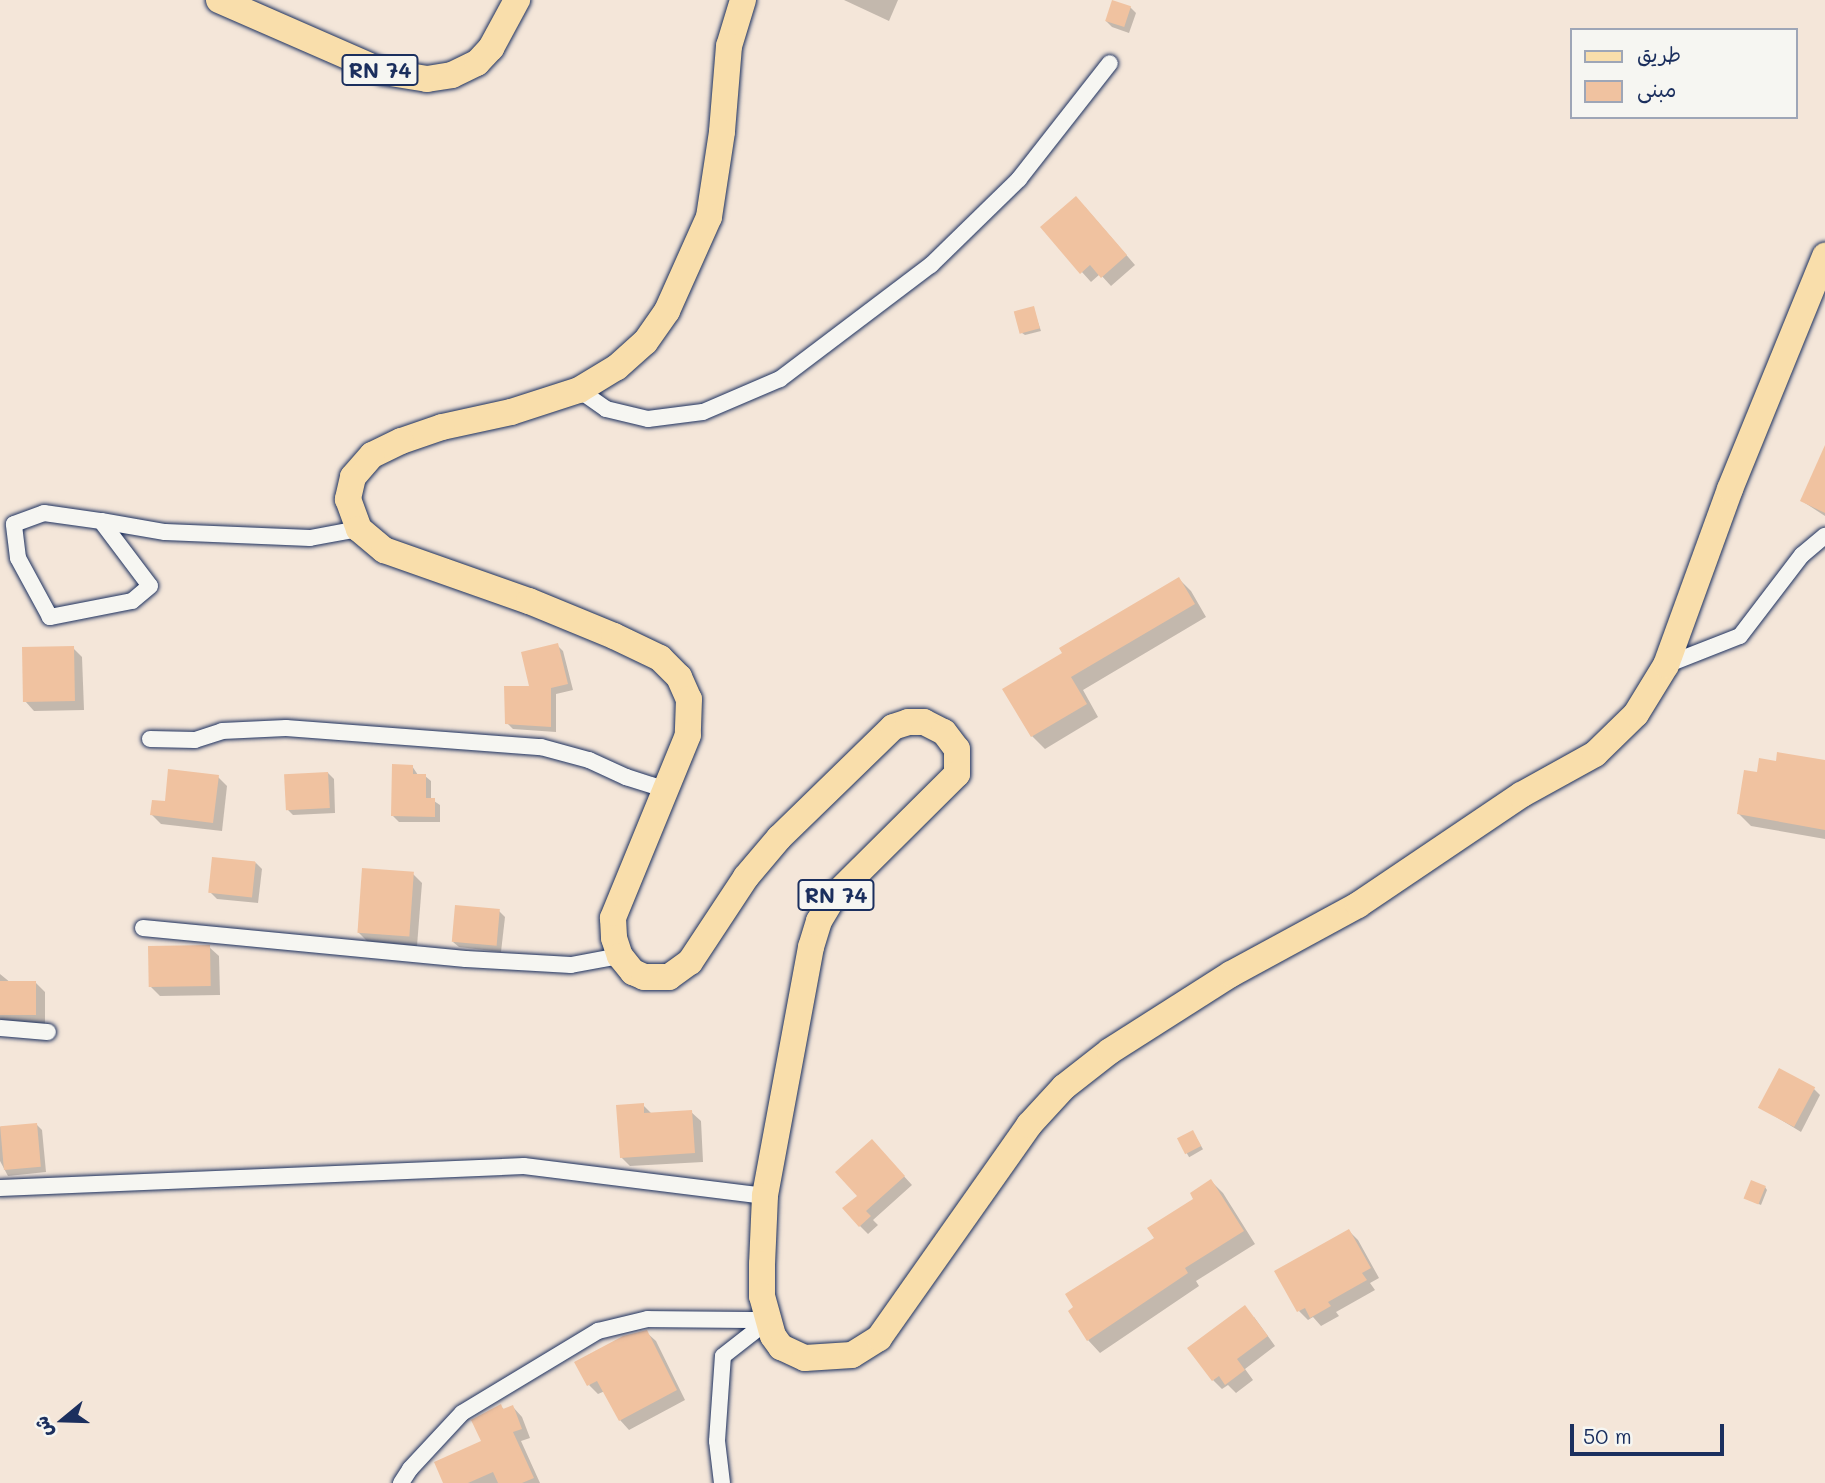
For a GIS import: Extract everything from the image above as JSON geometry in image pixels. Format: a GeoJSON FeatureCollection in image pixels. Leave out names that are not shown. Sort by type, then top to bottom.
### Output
{"type":"FeatureCollection","features":[{"type":"Feature","properties":{"kind":"main road","name":"RN 74"},"geometry":{"type":"LineString","coordinates":[[219,0],[384,72],[427,79],[452,75],[477,63],[491,48],[517,0]]}},
{"type":"Feature","properties":{"kind":"main road"},"geometry":{"type":"LineString","coordinates":[[621,956],[614,938],[613,918],[632,866],[667,790],[688,735],[689,699],[679,677],[660,658],[529,601],[403,559],[368,539],[359,529],[348,499],[353,477],[372,455],[401,441],[442,427],[511,412],[579,390],[617,367],[645,342],[667,311],[709,217],[722,132],[729,46],[743,0]]}},
{"type":"Feature","properties":{"kind":"main road","name":"RN 74"},"geometry":{"type":"LineString","coordinates":[[621,956],[633,972],[644,977],[669,977],[681,971],[690,962],[746,877],[779,838],[893,727],[908,722],[924,722],[944,732],[957,749],[957,774],[834,896],[819,921],[811,947],[765,1196],[762,1296],[773,1336],[782,1346],[805,1358],[852,1355],[878,1338],[1029,1125],[1064,1087],[1110,1051],[1231,974],[1358,905],[1521,795],[1595,754],[1636,714],[1667,665],[1730,489],[1825,256]]}},
{"type":"Feature","properties":{"kind":"street"},"geometry":{"type":"LineString","coordinates":[[579,390],[606,409],[649,419],[703,412],[780,379],[931,265],[1019,179],[1110,62]]}},
{"type":"Feature","properties":{"kind":"street"},"geometry":{"type":"LineString","coordinates":[[101,521],[150,586],[132,601],[50,617],[18,558],[14,524],[44,513],[101,521],[164,532],[310,538],[359,529]]}},
{"type":"Feature","properties":{"kind":"street"},"geometry":{"type":"LineString","coordinates":[[1667,665],[1740,636],[1802,555],[1825,536]]}},
{"type":"Feature","properties":{"kind":"street"},"geometry":{"type":"LineString","coordinates":[[150,739],[195,740],[222,731],[286,727],[541,747],[589,760],[626,777],[667,790]]}},
{"type":"Feature","properties":{"kind":"street"},"geometry":{"type":"LineString","coordinates":[[144,928],[466,959],[571,965],[621,956]]}},
{"type":"Feature","properties":{"kind":"street"},"geometry":{"type":"LineString","coordinates":[[0,1028],[48,1032]]}},
{"type":"Feature","properties":{"kind":"street"},"geometry":{"type":"LineString","coordinates":[[0,1188],[524,1166],[765,1196]]}},
{"type":"Feature","properties":{"kind":"street"},"geometry":{"type":"LineString","coordinates":[[401,1483],[410,1469],[462,1413],[598,1332],[649,1319],[769,1320]]}},
{"type":"Feature","properties":{"kind":"street"},"geometry":{"type":"LineString","coordinates":[[722,1483],[717,1441],[723,1356],[769,1320]]}},
{"type":"Feature","properties":{"kind":"building"},"geometry":{"type":"Polygon","coordinates":[[[1112,0],[1131,6],[1124,27],[1105,21],[1112,0]]]}},
{"type":"Feature","properties":{"kind":"building"},"geometry":{"type":"Polygon","coordinates":[[[1076,196],[1127,255],[1101,278],[1090,265],[1080,274],[1040,227],[1076,196]]]}},
{"type":"Feature","properties":{"kind":"building"},"geometry":{"type":"Polygon","coordinates":[[[1034,306],[1040,328],[1020,334],[1014,311],[1034,306]]]}},
{"type":"Feature","properties":{"kind":"building"},"geometry":{"type":"Polygon","coordinates":[[[1825,445],[1825,513],[1800,501],[1825,445]]]}},
{"type":"Feature","properties":{"kind":"building"},"geometry":{"type":"Polygon","coordinates":[[[1179,577],[1195,604],[1071,677],[1087,704],[1031,737],[1002,689],[1062,653],[1059,648],[1179,577]]]}},
{"type":"Feature","properties":{"kind":"building"},"geometry":{"type":"Polygon","coordinates":[[[558,643],[568,684],[551,688],[551,727],[505,724],[504,686],[529,686],[521,652],[558,643]]]}},
{"type":"Feature","properties":{"kind":"building"},"geometry":{"type":"Polygon","coordinates":[[[74,646],[75,701],[23,702],[22,647],[74,646]]]}},
{"type":"Feature","properties":{"kind":"building"},"geometry":{"type":"Polygon","coordinates":[[[1777,752],[1825,760],[1825,830],[1737,814],[1744,770],[1757,772],[1759,758],[1776,761],[1777,752]]]}},
{"type":"Feature","properties":{"kind":"building"},"geometry":{"type":"Polygon","coordinates":[[[392,764],[413,765],[413,774],[426,774],[426,798],[435,798],[435,817],[391,816],[392,764]]]}},
{"type":"Feature","properties":{"kind":"building"},"geometry":{"type":"Polygon","coordinates":[[[168,769],[219,775],[213,823],[150,815],[152,800],[165,801],[168,769]]]}},
{"type":"Feature","properties":{"kind":"building"},"geometry":{"type":"Polygon","coordinates":[[[328,772],[330,808],[286,810],[284,774],[328,772]]]}},
{"type":"Feature","properties":{"kind":"building"},"geometry":{"type":"Polygon","coordinates":[[[212,857],[256,862],[252,897],[208,893],[212,857]]]}},
{"type":"Feature","properties":{"kind":"building"},"geometry":{"type":"Polygon","coordinates":[[[362,868],[414,872],[409,936],[357,933],[362,868]]]}},
{"type":"Feature","properties":{"kind":"building"},"geometry":{"type":"Polygon","coordinates":[[[455,905],[500,909],[497,946],[452,942],[455,905]]]}},
{"type":"Feature","properties":{"kind":"building"},"geometry":{"type":"Polygon","coordinates":[[[210,945],[211,986],[149,987],[148,946],[210,945]]]}},
{"type":"Feature","properties":{"kind":"building"},"geometry":{"type":"Polygon","coordinates":[[[0,981],[36,981],[36,1015],[0,1015],[0,981]]]}},
{"type":"Feature","properties":{"kind":"building"},"geometry":{"type":"Polygon","coordinates":[[[1779,1068],[1815,1087],[1794,1127],[1758,1108],[1779,1068]]]}},
{"type":"Feature","properties":{"kind":"building"},"geometry":{"type":"Polygon","coordinates":[[[644,1103],[644,1113],[692,1110],[695,1153],[620,1158],[616,1105],[644,1103]]]}},
{"type":"Feature","properties":{"kind":"building"},"geometry":{"type":"Polygon","coordinates":[[[37,1123],[41,1167],[4,1170],[0,1126],[37,1123]]]}},
{"type":"Feature","properties":{"kind":"building"},"geometry":{"type":"Polygon","coordinates":[[[1193,1130],[1201,1146],[1185,1154],[1177,1138],[1193,1130]]]}},
{"type":"Feature","properties":{"kind":"building"},"geometry":{"type":"Polygon","coordinates":[[[872,1139],[905,1176],[866,1211],[871,1216],[859,1227],[842,1208],[857,1196],[835,1172],[872,1139]]]}},
{"type":"Feature","properties":{"kind":"building"},"geometry":{"type":"Polygon","coordinates":[[[1211,1179],[1244,1231],[1185,1268],[1188,1273],[1087,1341],[1068,1311],[1073,1307],[1065,1294],[1154,1238],[1147,1228],[1193,1199],[1190,1193],[1211,1179]]]}},
{"type":"Feature","properties":{"kind":"building"},"geometry":{"type":"Polygon","coordinates":[[[1751,1180],[1766,1186],[1758,1205],[1744,1199],[1751,1180]]]}},
{"type":"Feature","properties":{"kind":"building"},"geometry":{"type":"Polygon","coordinates":[[[1349,1229],[1371,1268],[1362,1273],[1367,1280],[1328,1302],[1331,1306],[1310,1318],[1305,1308],[1297,1312],[1274,1271],[1349,1229]]]}},
{"type":"Feature","properties":{"kind":"building"},"geometry":{"type":"Polygon","coordinates":[[[1245,1305],[1268,1336],[1237,1359],[1245,1370],[1225,1385],[1219,1376],[1212,1381],[1187,1348],[1245,1305]]]}},
{"type":"Feature","properties":{"kind":"building"},"geometry":{"type":"Polygon","coordinates":[[[647,1330],[677,1390],[619,1421],[597,1381],[587,1386],[574,1362],[623,1336],[647,1330]]]}},
{"type":"Feature","properties":{"kind":"building"},"geometry":{"type":"Polygon","coordinates":[[[501,1404],[503,1409],[513,1405],[522,1429],[513,1432],[534,1478],[522,1483],[498,1483],[493,1472],[468,1483],[443,1483],[434,1462],[481,1441],[471,1420],[501,1404]]]}}]}
